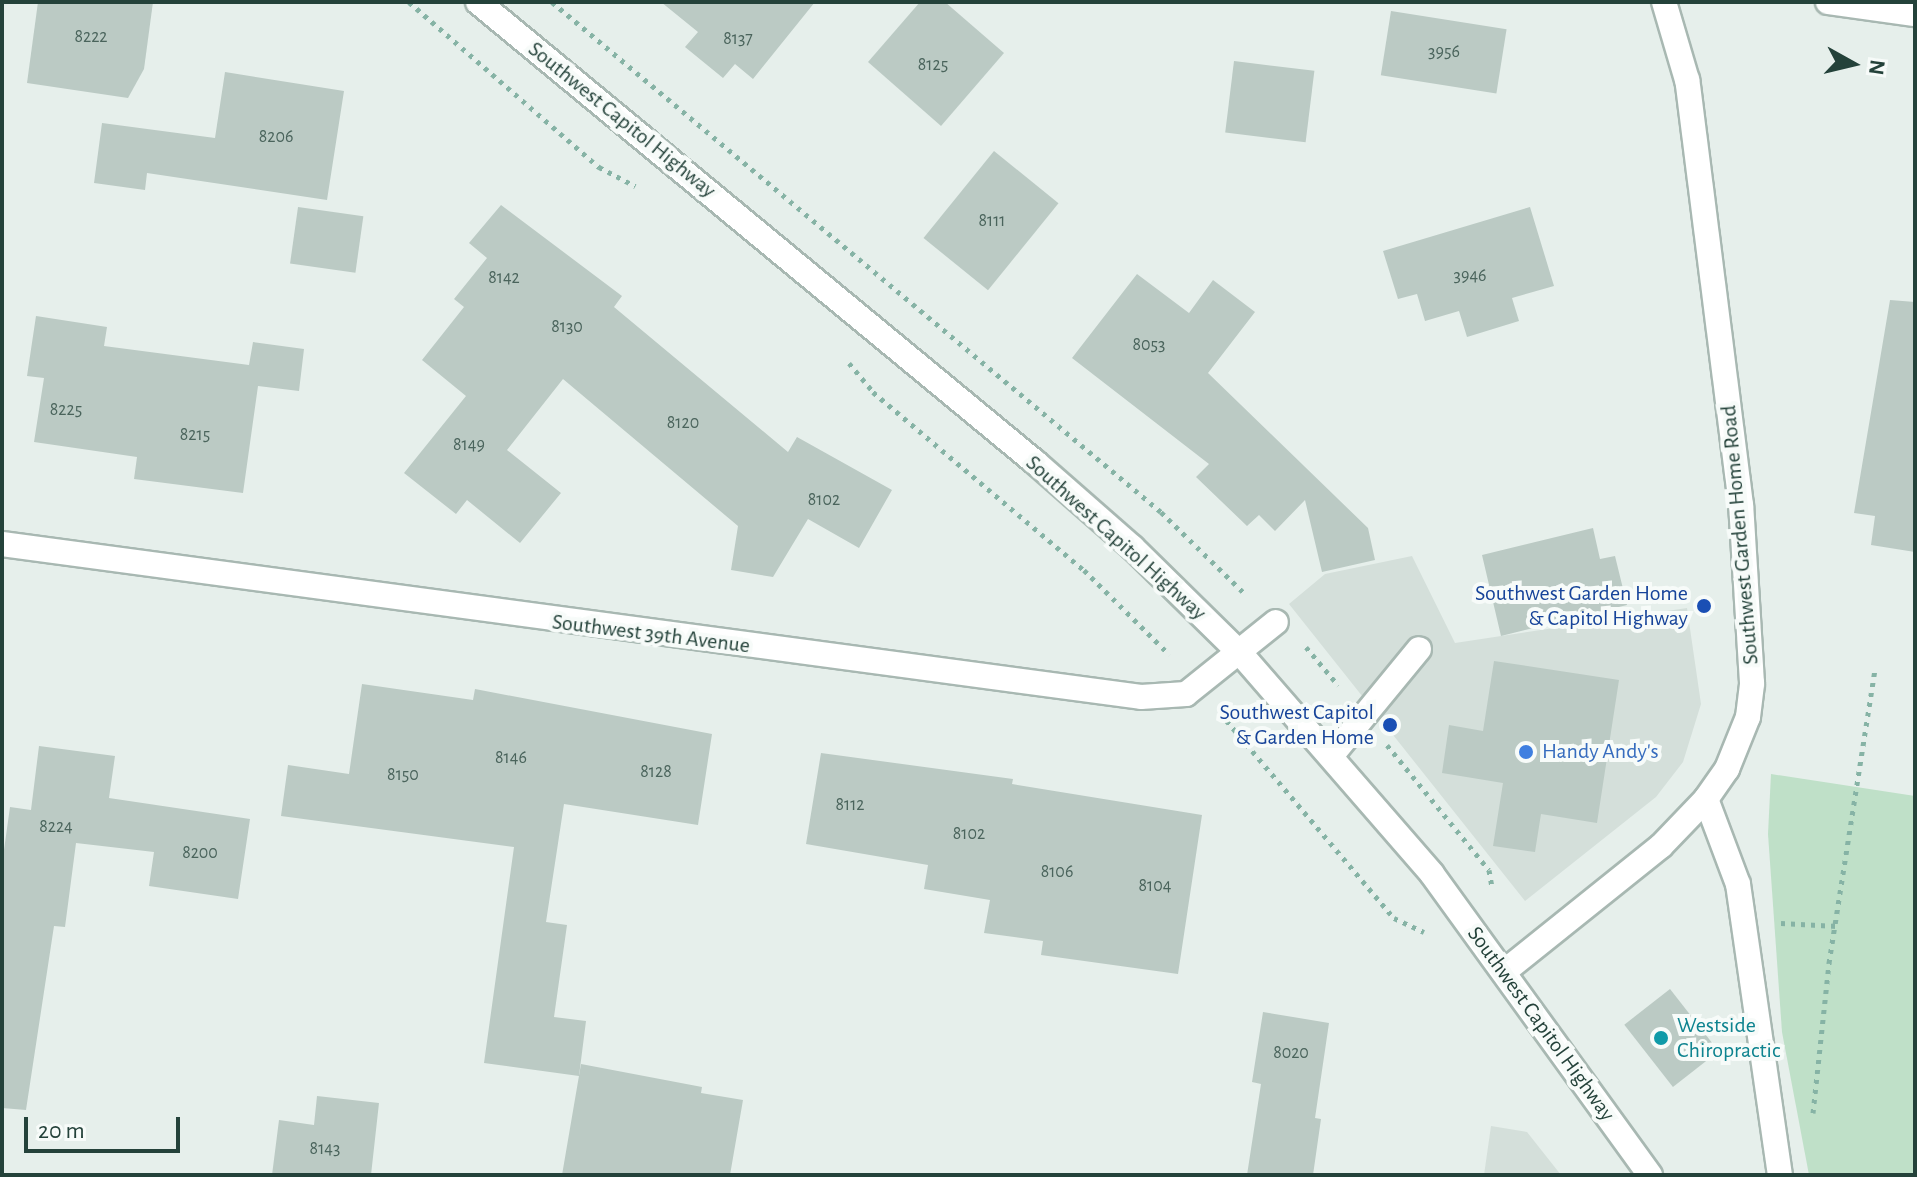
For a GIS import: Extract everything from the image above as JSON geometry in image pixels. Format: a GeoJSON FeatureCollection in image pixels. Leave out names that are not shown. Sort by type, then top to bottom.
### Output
{"type":"FeatureCollection","features":[{"type":"Feature","properties":{"kind":"street","name":"Southwest Capitol Highway"},"geometry":{"type":"LineString","coordinates":[[478,2],[1036,463],[1132,547],[1241,654],[1332,755],[1505,971],[1650,1175]]}},
{"type":"Feature","properties":{"kind":"street","name":"Southwest Garden Home Road"},"geometry":{"type":"LineString","coordinates":[[1505,971],[1661,846],[1706,799],[1727,769],[1748,717],[1752,683],[1741,505],[1687,80],[1664,2]]}},
{"type":"Feature","properties":{"kind":"street"},"geometry":{"type":"LineString","coordinates":[[1837,3],[1915,14]]}},
{"type":"Feature","properties":{"kind":"street","name":"Southwest 39th Avenue"},"geometry":{"type":"LineString","coordinates":[[2,544],[1141,697],[1186,694],[1241,654],[1276,622]]}},
{"type":"Feature","properties":{"kind":"street"},"geometry":{"type":"LineString","coordinates":[[1332,755],[1419,649]]}},
{"type":"Feature","properties":{"kind":"street"},"geometry":{"type":"LineString","coordinates":[[1706,799],[1727,847],[1744,924],[1778,1166]]}},
{"type":"Feature","properties":{"kind":"path"},"geometry":{"type":"LineString","coordinates":[[409,2],[599,167]]}},
{"type":"Feature","properties":{"kind":"path","name":"Southwest Capitol Highway"},"geometry":{"type":"LineString","coordinates":[[873,392],[1073,561],[1171,657]]}},
{"type":"Feature","properties":{"kind":"path"},"geometry":{"type":"LineString","coordinates":[[1778,1166],[1809,1140],[1875,670]]}},
{"type":"Feature","properties":{"kind":"path"},"geometry":{"type":"LineString","coordinates":[[1213,706],[1394,918]]}},
{"type":"Feature","properties":{"kind":"path"},"geometry":{"type":"LineString","coordinates":[[1744,924],[1821,921],[1837,926]]}},
{"type":"Feature","properties":{"kind":"shaded area"},"geometry":{"type":"Polygon","coordinates":[[[1412,556],[1455,643],[1687,608],[1701,704],[1683,762],[1656,797],[1525,901],[1289,604],[1325,574],[1412,556]]]}},
{"type":"Feature","properties":{"kind":"shaded area"},"geometry":{"type":"Polygon","coordinates":[[[1491,1126],[1527,1132],[1561,1175],[1484,1175],[1491,1126]]]}},
{"type":"Feature","properties":{"kind":"green space"},"geometry":{"type":"Polygon","coordinates":[[[1771,774],[1915,796],[1915,1175],[1809,1175],[1782,1032],[1768,834],[1771,774]]]}},
{"type":"Feature","properties":{"kind":"building"},"geometry":{"type":"Polygon","coordinates":[[[38,2],[153,2],[144,69],[128,98],[27,83],[38,2]]]}},
{"type":"Feature","properties":{"kind":"building"},"geometry":{"type":"Polygon","coordinates":[[[661,2],[815,2],[753,79],[735,64],[723,78],[685,47],[698,32],[661,2]]]}},
{"type":"Feature","properties":{"kind":"building"},"geometry":{"type":"Polygon","coordinates":[[[920,2],[945,2],[1004,53],[941,126],[868,62],[920,2]]]}},
{"type":"Feature","properties":{"kind":"building"},"geometry":{"type":"Polygon","coordinates":[[[1391,11],[1507,29],[1496,94],[1381,75],[1391,11]]]}},
{"type":"Feature","properties":{"kind":"building"},"geometry":{"type":"Polygon","coordinates":[[[1234,61],[1314,71],[1306,142],[1225,132],[1234,61]]]}},
{"type":"Feature","properties":{"kind":"building"},"geometry":{"type":"Polygon","coordinates":[[[225,72],[344,91],[327,200],[147,173],[145,190],[94,183],[102,123],[215,138],[225,72]]]}},
{"type":"Feature","properties":{"kind":"building"},"geometry":{"type":"Polygon","coordinates":[[[994,151],[1059,203],[988,290],[924,238],[994,151]]]}},
{"type":"Feature","properties":{"kind":"building"},"geometry":{"type":"Polygon","coordinates":[[[501,205],[622,296],[614,307],[788,452],[797,437],[892,490],[859,548],[808,519],[773,577],[731,570],[738,526],[563,379],[507,450],[561,493],[520,543],[467,500],[456,514],[404,473],[466,396],[422,360],[464,307],[454,299],[487,258],[469,243],[501,205]]]}},
{"type":"Feature","properties":{"kind":"building"},"geometry":{"type":"Polygon","coordinates":[[[298,207],[363,216],[355,273],[290,263],[298,207]]]}},
{"type":"Feature","properties":{"kind":"building"},"geometry":{"type":"Polygon","coordinates":[[[1530,207],[1554,286],[1512,298],[1519,321],[1467,337],[1459,311],[1425,321],[1417,294],[1398,299],[1383,251],[1530,207]]]}},
{"type":"Feature","properties":{"kind":"building"},"geometry":{"type":"Polygon","coordinates":[[[1137,274],[1189,313],[1213,280],[1255,312],[1208,373],[1368,528],[1375,560],[1322,572],[1305,500],[1275,531],[1259,515],[1247,526],[1196,477],[1209,464],[1072,358],[1137,274]]]}},
{"type":"Feature","properties":{"kind":"building"},"geometry":{"type":"Polygon","coordinates":[[[1890,300],[1915,302],[1915,552],[1871,545],[1875,516],[1854,513],[1890,300]]]}},
{"type":"Feature","properties":{"kind":"building"},"geometry":{"type":"Polygon","coordinates":[[[36,316],[107,327],[104,346],[249,365],[253,342],[304,349],[299,391],[258,386],[243,493],[134,479],[137,457],[34,442],[44,378],[27,376],[36,316]]]}},
{"type":"Feature","properties":{"kind":"building"},"geometry":{"type":"Polygon","coordinates":[[[1593,528],[1600,559],[1615,556],[1627,605],[1501,636],[1482,555],[1593,528]]]}},
{"type":"Feature","properties":{"kind":"building","name":"Handy Andy's"},"geometry":{"type":"Polygon","coordinates":[[[1494,661],[1619,680],[1597,823],[1541,814],[1535,852],[1493,846],[1503,783],[1442,773],[1449,725],[1483,731],[1494,661]]]}},
{"type":"Feature","properties":{"kind":"building"},"geometry":{"type":"Polygon","coordinates":[[[362,684],[473,700],[475,689],[712,734],[698,825],[564,804],[546,922],[567,925],[554,1017],[586,1021],[579,1076],[484,1063],[514,847],[281,816],[288,765],[349,774],[362,684]]]}},
{"type":"Feature","properties":{"kind":"building"},"geometry":{"type":"Polygon","coordinates":[[[39,746],[115,756],[109,798],[250,819],[238,899],[149,886],[154,852],[76,843],[65,927],[54,926],[26,1110],[2,1108],[2,864],[10,807],[31,810],[39,746]]]}},
{"type":"Feature","properties":{"kind":"building"},"geometry":{"type":"Polygon","coordinates":[[[821,753],[1013,779],[1012,784],[1202,815],[1178,974],[1041,955],[1043,941],[984,933],[990,900],[924,889],[928,865],[806,844],[821,753]]]}},
{"type":"Feature","properties":{"kind":"building","name":"Westside Chiropractic"},"geometry":{"type":"Polygon","coordinates":[[[1670,989],[1719,1051],[1673,1087],[1624,1025],[1670,989]]]}},
{"type":"Feature","properties":{"kind":"building"},"geometry":{"type":"Polygon","coordinates":[[[1263,1012],[1329,1023],[1315,1118],[1321,1119],[1313,1175],[1247,1175],[1261,1084],[1252,1082],[1263,1012]]]}},
{"type":"Feature","properties":{"kind":"building"},"geometry":{"type":"Polygon","coordinates":[[[581,1064],[702,1087],[701,1093],[743,1100],[730,1175],[562,1175],[581,1064]]]}},
{"type":"Feature","properties":{"kind":"building"},"geometry":{"type":"Polygon","coordinates":[[[317,1096],[379,1103],[371,1175],[272,1175],[279,1120],[314,1125],[317,1096]]]}},
{"type":"Feature","properties":{"kind":"place","name":"Southwest Garden Home & Capitol Highway"},"geometry":{"type":"Point","coordinates":[1704,606]}},
{"type":"Feature","properties":{"kind":"place","name":"Southwest Capitol & Garden Home"},"geometry":{"type":"Point","coordinates":[1390,725]}},
{"type":"Feature","properties":{"kind":"place","name":"Handy Andy's"},"geometry":{"type":"Point","coordinates":[1526,752]}},
{"type":"Feature","properties":{"kind":"place","name":"Westside Chiropractic"},"geometry":{"type":"Point","coordinates":[1661,1038]}}]}
